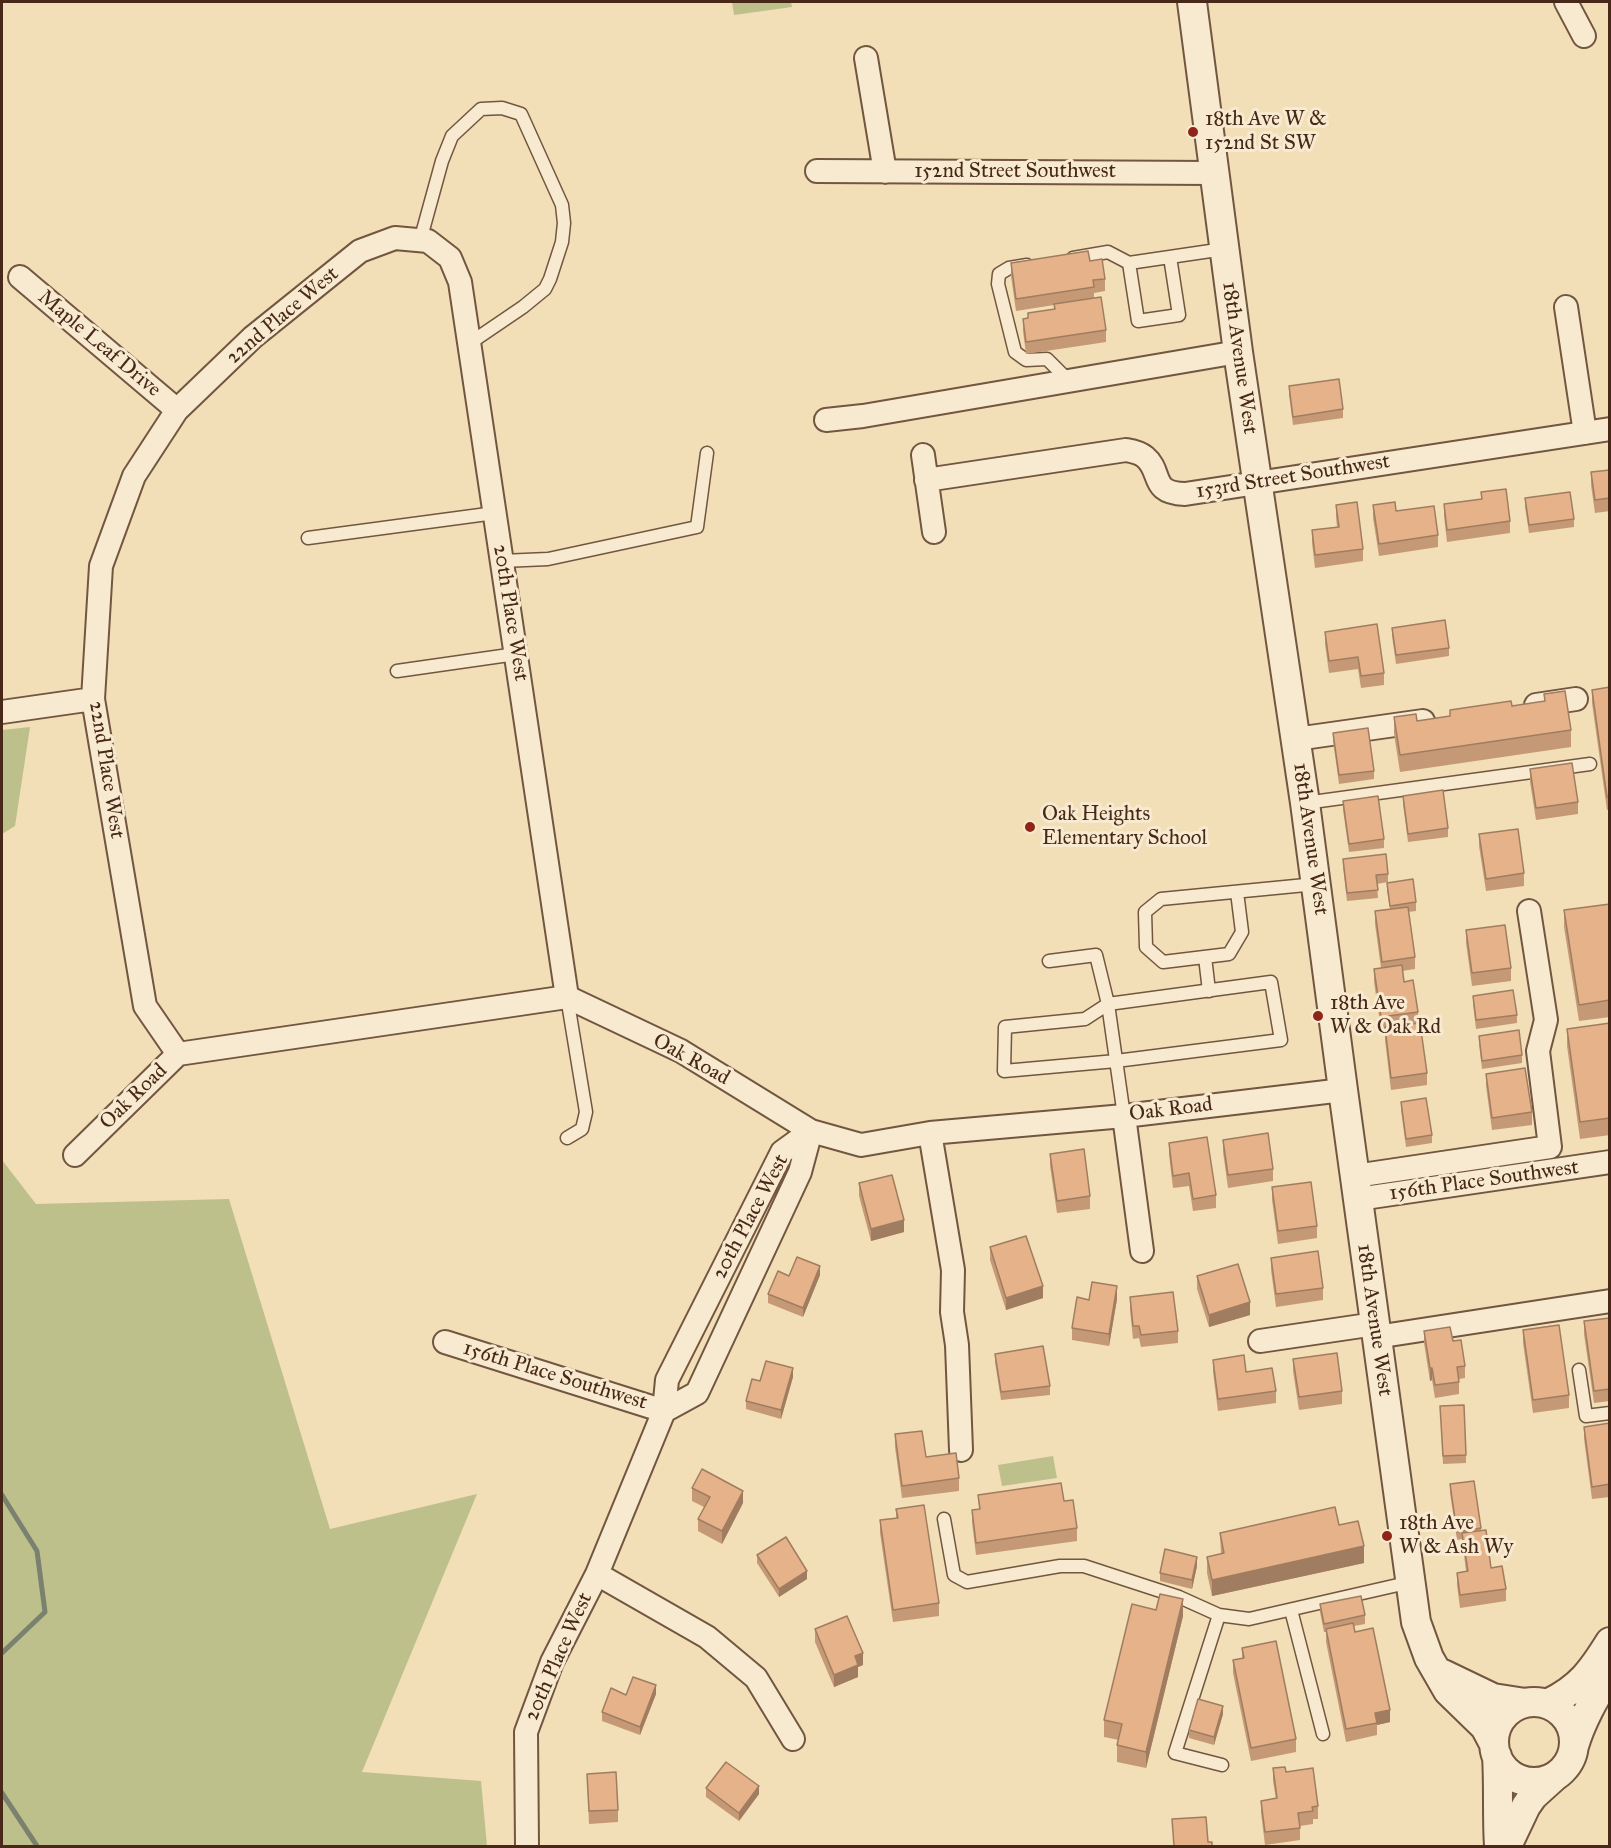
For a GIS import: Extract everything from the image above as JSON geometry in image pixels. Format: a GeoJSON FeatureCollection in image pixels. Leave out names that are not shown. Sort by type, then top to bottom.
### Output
{"type":"FeatureCollection","features":[{"type":"Feature","properties":{"kind":"street","name":"18th Avenue West"},"geometry":{"type":"LineString","coordinates":[[1191,2],[1238,352],[1305,803],[1416,1622],[1429,1658],[1448,1691],[1485,1727],[1496,1750]]}},
{"type":"Feature","properties":{"kind":"street"},"geometry":{"type":"LineString","coordinates":[[1566,2],[1584,36]]}},
{"type":"Feature","properties":{"kind":"street"},"geometry":{"type":"LineString","coordinates":[[866,58],[885,172]]}},
{"type":"Feature","properties":{"kind":"street","name":"152nd Street Southwest"},"geometry":{"type":"LineString","coordinates":[[817,171],[1214,173]]}},
{"type":"Feature","properties":{"kind":"street","name":"22nd Place West"},"geometry":{"type":"LineString","coordinates":[[178,1054],[145,1006],[93,699],[101,566],[134,476],[177,410],[253,337],[360,251],[395,238],[424,241]]}},
{"type":"Feature","properties":{"kind":"street","name":"20th Place West"},"geometry":{"type":"LineString","coordinates":[[424,241],[450,258],[460,282],[567,997]]}},
{"type":"Feature","properties":{"kind":"street","name":"Maple Leaf Drive"},"geometry":{"type":"LineString","coordinates":[[20,277],[177,410]]}},
{"type":"Feature","properties":{"kind":"street"},"geometry":{"type":"LineString","coordinates":[[1566,308],[1586,433]]}},
{"type":"Feature","properties":{"kind":"street"},"geometry":{"type":"LineString","coordinates":[[826,420],[863,416],[1238,352]]}},
{"type":"Feature","properties":{"kind":"street","name":"153rd Street Southwest"},"geometry":{"type":"LineString","coordinates":[[926,480],[1126,450],[1145,457],[1164,489],[1173,494],[1185,494],[1610,429]]}},
{"type":"Feature","properties":{"kind":"street"},"geometry":{"type":"LineString","coordinates":[[923,455],[934,532]]}},
{"type":"Feature","properties":{"kind":"street"},"geometry":{"type":"LineString","coordinates":[[2,712],[93,699]]}},
{"type":"Feature","properties":{"kind":"street"},"geometry":{"type":"LineString","coordinates":[[1518,707],[1576,699]]}},
{"type":"Feature","properties":{"kind":"street"},"geometry":{"type":"LineString","coordinates":[[1296,739],[1448,717]]}},
{"type":"Feature","properties":{"kind":"street"},"geometry":{"type":"LineString","coordinates":[[1357,1188],[1550,1147],[1538,1051],[1546,1020],[1529,911]]}},
{"type":"Feature","properties":{"kind":"street","name":"Oak Road"},"geometry":{"type":"LineString","coordinates":[[75,1155],[178,1054],[567,997],[681,1051],[811,1131],[861,1145],[930,1133],[1124,1116],[1343,1090]]}},
{"type":"Feature","properties":{"kind":"street"},"geometry":{"type":"LineString","coordinates":[[1124,1116],[1142,1251]]}},
{"type":"Feature","properties":{"kind":"street","name":"20th Place West"},"geometry":{"type":"LineString","coordinates":[[527,1846],[526,1732],[552,1662],[597,1574],[664,1411],[667,1380],[782,1152],[811,1131]]}},
{"type":"Feature","properties":{"kind":"street","name":"20th Place West"},"geometry":{"type":"LineString","coordinates":[[664,1411],[697,1393],[800,1172],[811,1131]]}},
{"type":"Feature","properties":{"kind":"street"},"geometry":{"type":"LineString","coordinates":[[930,1133],[953,1270],[952,1312],[957,1345],[961,1450]]}},
{"type":"Feature","properties":{"kind":"street","name":"156th Place Southwest"},"geometry":{"type":"LineString","coordinates":[[1357,1188],[1610,1162]]}},
{"type":"Feature","properties":{"kind":"street"},"geometry":{"type":"LineString","coordinates":[[1260,1341],[1375,1330],[1610,1301]]}},
{"type":"Feature","properties":{"kind":"street","name":"156th Place Southwest"},"geometry":{"type":"LineString","coordinates":[[445,1342],[664,1411]]}},
{"type":"Feature","properties":{"kind":"street"},"geometry":{"type":"LineString","coordinates":[[597,1574],[707,1637],[748,1671],[756,1678],[793,1739]]}},
{"type":"Feature","properties":{"kind":"street"},"geometry":{"type":"LineString","coordinates":[[1499,1846],[1496,1750],[1497,1730],[1502,1718],[1512,1708],[1564,1695],[1581,1683],[1610,1642]]}},
{"type":"Feature","properties":{"kind":"street"},"geometry":{"type":"LineString","coordinates":[[1438,1672],[1493,1698],[1537,1703],[1559,1710],[1568,1720],[1573,1732],[1574,1746]]}},
{"type":"Feature","properties":{"kind":"street"},"geometry":{"type":"LineString","coordinates":[[1507,1846],[1533,1796],[1565,1768],[1571,1758],[1580,1727],[1610,1672]]}},
{"type":"Feature","properties":{"kind":"street"},"geometry":{"type":"LineString","coordinates":[[1496,1750],[1509,1774],[1518,1780],[1541,1781],[1554,1777]]}},
{"type":"Feature","properties":{"kind":"lane"},"geometry":{"type":"LineString","coordinates":[[424,241],[442,161],[452,136],[481,109],[502,108],[521,114],[562,205],[564,223],[562,242],[545,289],[470,343]]}},
{"type":"Feature","properties":{"kind":"lane"},"geometry":{"type":"LineString","coordinates":[[1064,259],[1108,252],[1129,264],[1224,249]]}},
{"type":"Feature","properties":{"kind":"lane"},"geometry":{"type":"LineString","coordinates":[[1129,264],[1138,321],[1179,315],[1170,257]]}},
{"type":"Feature","properties":{"kind":"lane"},"geometry":{"type":"LineString","coordinates":[[1042,263],[1009,268],[999,274],[998,284],[1015,352],[1026,360],[1047,359],[1069,381]]}},
{"type":"Feature","properties":{"kind":"lane"},"geometry":{"type":"LineString","coordinates":[[502,561],[548,559],[698,527],[707,453]]}},
{"type":"Feature","properties":{"kind":"lane"},"geometry":{"type":"LineString","coordinates":[[308,538],[495,513]]}},
{"type":"Feature","properties":{"kind":"lane"},"geometry":{"type":"LineString","coordinates":[[398,671],[516,654]]}},
{"type":"Feature","properties":{"kind":"lane"},"geometry":{"type":"LineString","coordinates":[[1305,803],[1590,764]]}},
{"type":"Feature","properties":{"kind":"lane"},"geometry":{"type":"LineString","coordinates":[[1237,892],[1242,932],[1229,954],[1163,962],[1146,947],[1145,912],[1161,899],[1316,884]]}},
{"type":"Feature","properties":{"kind":"lane"},"geometry":{"type":"LineString","coordinates":[[1049,961],[1096,955],[1108,1004],[1124,1116]]}},
{"type":"Feature","properties":{"kind":"lane"},"geometry":{"type":"LineString","coordinates":[[1205,957],[1209,990]]}},
{"type":"Feature","properties":{"kind":"lane"},"geometry":{"type":"LineString","coordinates":[[1271,982],[1281,1040],[1116,1061],[1005,1071],[1005,1027],[1085,1019],[1108,1004],[1209,990],[1271,982]]}},
{"type":"Feature","properties":{"kind":"lane"},"geometry":{"type":"LineString","coordinates":[[567,997],[586,1112],[582,1129],[567,1138]]}},
{"type":"Feature","properties":{"kind":"lane"},"geometry":{"type":"LineString","coordinates":[[1579,1370],[1586,1416],[1610,1413]]}},
{"type":"Feature","properties":{"kind":"lane"},"geometry":{"type":"LineString","coordinates":[[944,1519],[954,1575],[967,1582],[1060,1566],[1084,1566],[1179,1597],[1219,1615],[1249,1619],[1410,1582]]}},
{"type":"Feature","properties":{"kind":"lane"},"geometry":{"type":"LineString","coordinates":[[1291,1610],[1323,1734]]}},
{"type":"Feature","properties":{"kind":"lane"},"geometry":{"type":"LineString","coordinates":[[1219,1615],[1175,1753],[1222,1765]]}},
{"type":"Feature","properties":{"kind":"green space"},"geometry":{"type":"Polygon","coordinates":[[[732,2],[791,2],[792,7],[734,15],[732,2]]]}},
{"type":"Feature","properties":{"kind":"green space"},"geometry":{"type":"Polygon","coordinates":[[[30,727],[15,826],[2,834],[2,730],[30,727]]]}},
{"type":"Feature","properties":{"kind":"green space"},"geometry":{"type":"Polygon","coordinates":[[[2,1160],[36,1204],[229,1199],[330,1529],[477,1494],[362,1772],[481,1781],[487,1846],[2,1846],[2,1160]]]}},
{"type":"Feature","properties":{"kind":"green space"},"geometry":{"type":"Polygon","coordinates":[[[1053,1456],[1057,1478],[1002,1486],[998,1465],[1053,1456]]]}},
{"type":"Feature","properties":{"kind":"building"},"geometry":{"type":"Polygon","coordinates":[[[1088,251],[1090,261],[1102,259],[1105,279],[1093,280],[1094,287],[1016,299],[1011,263],[1088,251]]]}},
{"type":"Feature","properties":{"kind":"building"},"geometry":{"type":"Polygon","coordinates":[[[1101,297],[1106,330],[1026,342],[1023,319],[1028,318],[1028,313],[1055,309],[1054,304],[1101,297]]]}},
{"type":"Feature","properties":{"kind":"building"},"geometry":{"type":"Polygon","coordinates":[[[1339,379],[1343,409],[1293,417],[1289,386],[1339,379]]]}},
{"type":"Feature","properties":{"kind":"building"},"geometry":{"type":"Polygon","coordinates":[[[1610,470],[1610,498],[1595,500],[1591,472],[1610,470]]]}},
{"type":"Feature","properties":{"kind":"building"},"geometry":{"type":"Polygon","coordinates":[[[1506,489],[1510,521],[1447,530],[1444,504],[1482,499],[1481,492],[1506,489]]]}},
{"type":"Feature","properties":{"kind":"building"},"geometry":{"type":"Polygon","coordinates":[[[1570,492],[1574,519],[1529,525],[1525,498],[1570,492]]]}},
{"type":"Feature","properties":{"kind":"building"},"geometry":{"type":"Polygon","coordinates":[[[1357,502],[1363,549],[1315,555],[1312,530],[1339,527],[1336,505],[1357,502]]]}},
{"type":"Feature","properties":{"kind":"building"},"geometry":{"type":"Polygon","coordinates":[[[1395,502],[1396,511],[1434,506],[1438,535],[1379,544],[1373,505],[1395,502]]]}},
{"type":"Feature","properties":{"kind":"building"},"geometry":{"type":"Polygon","coordinates":[[[1445,620],[1449,648],[1396,655],[1392,628],[1445,620]]]}},
{"type":"Feature","properties":{"kind":"building"},"geometry":{"type":"Polygon","coordinates":[[[1377,624],[1384,673],[1361,676],[1358,657],[1329,661],[1325,632],[1377,624]]]}},
{"type":"Feature","properties":{"kind":"building"},"geometry":{"type":"Polygon","coordinates":[[[1610,687],[1610,797],[1607,797],[1592,690],[1610,687]]]}},
{"type":"Feature","properties":{"kind":"building"},"geometry":{"type":"Polygon","coordinates":[[[1565,691],[1571,730],[1400,755],[1394,717],[1416,714],[1417,721],[1450,716],[1450,710],[1511,701],[1512,706],[1545,701],[1544,694],[1565,691]]]}},
{"type":"Feature","properties":{"kind":"building"},"geometry":{"type":"Polygon","coordinates":[[[1368,728],[1374,771],[1339,775],[1333,733],[1368,728]]]}},
{"type":"Feature","properties":{"kind":"building"},"geometry":{"type":"Polygon","coordinates":[[[1572,763],[1578,802],[1536,808],[1530,769],[1572,763]]]}},
{"type":"Feature","properties":{"kind":"building"},"geometry":{"type":"Polygon","coordinates":[[[1443,790],[1448,828],[1408,834],[1403,796],[1443,790]]]}},
{"type":"Feature","properties":{"kind":"building"},"geometry":{"type":"Polygon","coordinates":[[[1378,796],[1384,839],[1349,844],[1343,801],[1378,796]]]}},
{"type":"Feature","properties":{"kind":"building"},"geometry":{"type":"Polygon","coordinates":[[[1518,829],[1524,873],[1486,879],[1479,834],[1518,829]]]}},
{"type":"Feature","properties":{"kind":"building"},"geometry":{"type":"Polygon","coordinates":[[[1386,854],[1388,874],[1376,875],[1378,890],[1347,893],[1343,859],[1386,854]]]}},
{"type":"Feature","properties":{"kind":"building"},"geometry":{"type":"Polygon","coordinates":[[[1413,879],[1416,902],[1390,906],[1387,883],[1413,879]]]}},
{"type":"Feature","properties":{"kind":"building"},"geometry":{"type":"Polygon","coordinates":[[[1610,904],[1610,1000],[1579,1005],[1564,910],[1610,904]]]}},
{"type":"Feature","properties":{"kind":"building"},"geometry":{"type":"Polygon","coordinates":[[[1408,907],[1415,957],[1382,962],[1375,911],[1408,907]]]}},
{"type":"Feature","properties":{"kind":"building"},"geometry":{"type":"Polygon","coordinates":[[[1505,925],[1511,968],[1472,973],[1466,930],[1505,925]]]}},
{"type":"Feature","properties":{"kind":"building"},"geometry":{"type":"Polygon","coordinates":[[[1402,965],[1404,982],[1413,980],[1418,1012],[1381,1017],[1374,969],[1402,965]]]}},
{"type":"Feature","properties":{"kind":"building"},"geometry":{"type":"Polygon","coordinates":[[[1513,990],[1517,1015],[1476,1020],[1473,996],[1513,990]]]}},
{"type":"Feature","properties":{"kind":"building"},"geometry":{"type":"Polygon","coordinates":[[[1420,1023],[1427,1073],[1391,1078],[1385,1027],[1420,1023]]]}},
{"type":"Feature","properties":{"kind":"building"},"geometry":{"type":"Polygon","coordinates":[[[1610,1023],[1610,1118],[1580,1122],[1567,1029],[1610,1023]]]}},
{"type":"Feature","properties":{"kind":"building"},"geometry":{"type":"Polygon","coordinates":[[[1519,1030],[1522,1055],[1482,1061],[1479,1036],[1519,1030]]]}},
{"type":"Feature","properties":{"kind":"building"},"geometry":{"type":"Polygon","coordinates":[[[1525,1068],[1532,1112],[1492,1118],[1486,1074],[1525,1068]]]}},
{"type":"Feature","properties":{"kind":"building"},"geometry":{"type":"Polygon","coordinates":[[[1426,1098],[1432,1135],[1406,1139],[1401,1102],[1426,1098]]]}},
{"type":"Feature","properties":{"kind":"building"},"geometry":{"type":"Polygon","coordinates":[[[1268,1133],[1273,1169],[1228,1175],[1223,1140],[1268,1133]]]}},
{"type":"Feature","properties":{"kind":"building"},"geometry":{"type":"Polygon","coordinates":[[[1207,1137],[1216,1195],[1193,1199],[1189,1173],[1173,1176],[1169,1143],[1207,1137]]]}},
{"type":"Feature","properties":{"kind":"building"},"geometry":{"type":"Polygon","coordinates":[[[1084,1149],[1090,1196],[1057,1201],[1050,1154],[1084,1149]]]}},
{"type":"Feature","properties":{"kind":"building"},"geometry":{"type":"Polygon","coordinates":[[[892,1175],[904,1220],[871,1229],[859,1183],[892,1175]]]}},
{"type":"Feature","properties":{"kind":"building"},"geometry":{"type":"Polygon","coordinates":[[[1311,1182],[1317,1226],[1278,1231],[1272,1187],[1311,1182]]]}},
{"type":"Feature","properties":{"kind":"building"},"geometry":{"type":"Polygon","coordinates":[[[1026,1236],[1043,1286],[1006,1298],[990,1247],[1026,1236]]]}},
{"type":"Feature","properties":{"kind":"building"},"geometry":{"type":"Polygon","coordinates":[[[1318,1251],[1323,1288],[1276,1294],[1271,1258],[1318,1251]]]}},
{"type":"Feature","properties":{"kind":"building"},"geometry":{"type":"Polygon","coordinates":[[[797,1257],[820,1266],[803,1308],[768,1294],[778,1271],[789,1276],[797,1257]]]}},
{"type":"Feature","properties":{"kind":"building"},"geometry":{"type":"Polygon","coordinates":[[[1238,1264],[1250,1302],[1209,1315],[1197,1276],[1238,1264]]]}},
{"type":"Feature","properties":{"kind":"building"},"geometry":{"type":"Polygon","coordinates":[[[1092,1282],[1117,1286],[1109,1334],[1072,1328],[1077,1297],[1089,1300],[1092,1282]]]}},
{"type":"Feature","properties":{"kind":"building"},"geometry":{"type":"Polygon","coordinates":[[[1173,1292],[1178,1331],[1141,1335],[1139,1326],[1133,1326],[1130,1297],[1173,1292]]]}},
{"type":"Feature","properties":{"kind":"building"},"geometry":{"type":"Polygon","coordinates":[[[1610,1318],[1610,1389],[1594,1391],[1584,1321],[1610,1318]]]}},
{"type":"Feature","properties":{"kind":"building"},"geometry":{"type":"Polygon","coordinates":[[[1559,1325],[1569,1395],[1533,1400],[1523,1330],[1559,1325]]]}},
{"type":"Feature","properties":{"kind":"building"},"geometry":{"type":"Polygon","coordinates":[[[1450,1327],[1453,1341],[1461,1340],[1465,1366],[1457,1367],[1459,1382],[1435,1385],[1424,1331],[1450,1327]]]}},
{"type":"Feature","properties":{"kind":"building"},"geometry":{"type":"Polygon","coordinates":[[[1043,1346],[1050,1386],[1001,1392],[995,1354],[1043,1346]]]}},
{"type":"Feature","properties":{"kind":"building"},"geometry":{"type":"Polygon","coordinates":[[[1337,1353],[1342,1391],[1299,1397],[1293,1359],[1337,1353]]]}},
{"type":"Feature","properties":{"kind":"building"},"geometry":{"type":"Polygon","coordinates":[[[1244,1355],[1246,1372],[1272,1368],[1276,1391],[1218,1399],[1213,1360],[1244,1355]]]}},
{"type":"Feature","properties":{"kind":"building"},"geometry":{"type":"Polygon","coordinates":[[[766,1361],[793,1368],[781,1410],[746,1401],[752,1379],[760,1381],[766,1361]]]}},
{"type":"Feature","properties":{"kind":"building"},"geometry":{"type":"Polygon","coordinates":[[[1464,1405],[1466,1455],[1443,1456],[1440,1406],[1464,1405]]]}},
{"type":"Feature","properties":{"kind":"building"},"geometry":{"type":"Polygon","coordinates":[[[1610,1423],[1610,1484],[1592,1487],[1584,1427],[1610,1423]]]}},
{"type":"Feature","properties":{"kind":"building"},"geometry":{"type":"Polygon","coordinates":[[[922,1431],[926,1457],[956,1453],[959,1478],[902,1486],[895,1434],[922,1431]]]}},
{"type":"Feature","properties":{"kind":"building"},"geometry":{"type":"Polygon","coordinates":[[[702,1469],[743,1491],[722,1531],[698,1519],[710,1497],[692,1488],[702,1469]]]}},
{"type":"Feature","properties":{"kind":"building"},"geometry":{"type":"Polygon","coordinates":[[[1474,1481],[1481,1528],[1457,1532],[1450,1484],[1474,1481]]]}},
{"type":"Feature","properties":{"kind":"building"},"geometry":{"type":"Polygon","coordinates":[[[1061,1483],[1064,1501],[1073,1500],[1077,1528],[976,1543],[972,1510],[980,1509],[978,1495],[1061,1483]]]}},
{"type":"Feature","properties":{"kind":"building"},"geometry":{"type":"Polygon","coordinates":[[[924,1505],[939,1603],[893,1610],[880,1520],[898,1518],[896,1509],[924,1505]]]}},
{"type":"Feature","properties":{"kind":"building"},"geometry":{"type":"Polygon","coordinates":[[[1335,1507],[1339,1525],[1358,1521],[1364,1546],[1212,1580],[1207,1557],[1224,1553],[1220,1533],[1335,1507]]]}},
{"type":"Feature","properties":{"kind":"building"},"geometry":{"type":"Polygon","coordinates":[[[1486,1530],[1491,1568],[1502,1566],[1506,1589],[1460,1595],[1457,1573],[1468,1571],[1462,1533],[1486,1530]]]}},
{"type":"Feature","properties":{"kind":"building"},"geometry":{"type":"Polygon","coordinates":[[[786,1537],[807,1571],[779,1589],[757,1555],[786,1537]]]}},
{"type":"Feature","properties":{"kind":"building"},"geometry":{"type":"Polygon","coordinates":[[[1165,1549],[1197,1557],[1192,1580],[1160,1573],[1165,1549]]]}},
{"type":"Feature","properties":{"kind":"building"},"geometry":{"type":"Polygon","coordinates":[[[1160,1594],[1183,1599],[1146,1752],[1117,1745],[1122,1724],[1104,1720],[1132,1604],[1156,1610],[1160,1594]]]}},
{"type":"Feature","properties":{"kind":"building"},"geometry":{"type":"Polygon","coordinates":[[[1361,1596],[1365,1615],[1324,1624],[1320,1604],[1361,1596]]]}},
{"type":"Feature","properties":{"kind":"building"},"geometry":{"type":"Polygon","coordinates":[[[847,1616],[863,1653],[855,1656],[858,1665],[834,1675],[815,1629],[847,1616]]]}},
{"type":"Feature","properties":{"kind":"building"},"geometry":{"type":"Polygon","coordinates":[[[1353,1623],[1355,1632],[1373,1628],[1390,1710],[1375,1713],[1377,1723],[1346,1729],[1326,1629],[1353,1623]]]}},
{"type":"Feature","properties":{"kind":"building"},"geometry":{"type":"Polygon","coordinates":[[[1276,1641],[1296,1739],[1251,1748],[1233,1660],[1244,1658],[1242,1648],[1276,1641]]]}},
{"type":"Feature","properties":{"kind":"building"},"geometry":{"type":"Polygon","coordinates":[[[633,1677],[656,1685],[640,1727],[602,1712],[611,1688],[626,1695],[633,1677]]]}},
{"type":"Feature","properties":{"kind":"building"},"geometry":{"type":"Polygon","coordinates":[[[1198,1699],[1223,1706],[1214,1737],[1189,1730],[1198,1699]]]}},
{"type":"Feature","properties":{"kind":"building"},"geometry":{"type":"Polygon","coordinates":[[[726,1762],[759,1786],[739,1813],[706,1788],[726,1762]]]}},
{"type":"Feature","properties":{"kind":"building"},"geometry":{"type":"Polygon","coordinates":[[[1285,1767],[1286,1772],[1313,1768],[1318,1806],[1312,1807],[1313,1811],[1298,1813],[1300,1828],[1265,1832],[1261,1801],[1277,1798],[1273,1768],[1285,1767]]]}},
{"type":"Feature","properties":{"kind":"building"},"geometry":{"type":"Polygon","coordinates":[[[616,1772],[618,1810],[589,1811],[587,1774],[616,1772]]]}},
{"type":"Feature","properties":{"kind":"building"},"geometry":{"type":"Polygon","coordinates":[[[1206,1817],[1208,1842],[1212,1842],[1212,1846],[1174,1846],[1172,1819],[1206,1817]]]}},
{"type":"Feature","properties":{"kind":"waterway"},"geometry":{"type":"LineString","coordinates":[[2,1495],[37,1551],[45,1612],[2,1653]]}},
{"type":"Feature","properties":{"kind":"waterway"},"geometry":{"type":"LineString","coordinates":[[2,1793],[37,1846]]}},
{"type":"Feature","properties":{"kind":"place","name":"18th Ave W & 152nd St SW"},"geometry":{"type":"Point","coordinates":[1193,132]}},
{"type":"Feature","properties":{"kind":"place","name":"Oak Heights Elementary School"},"geometry":{"type":"Point","coordinates":[1030,827]}},
{"type":"Feature","properties":{"kind":"place","name":"18th Ave W & Oak Rd"},"geometry":{"type":"Point","coordinates":[1318,1016]}},
{"type":"Feature","properties":{"kind":"place","name":"18th Ave W & Ash Wy"},"geometry":{"type":"Point","coordinates":[1387,1536]}}]}
